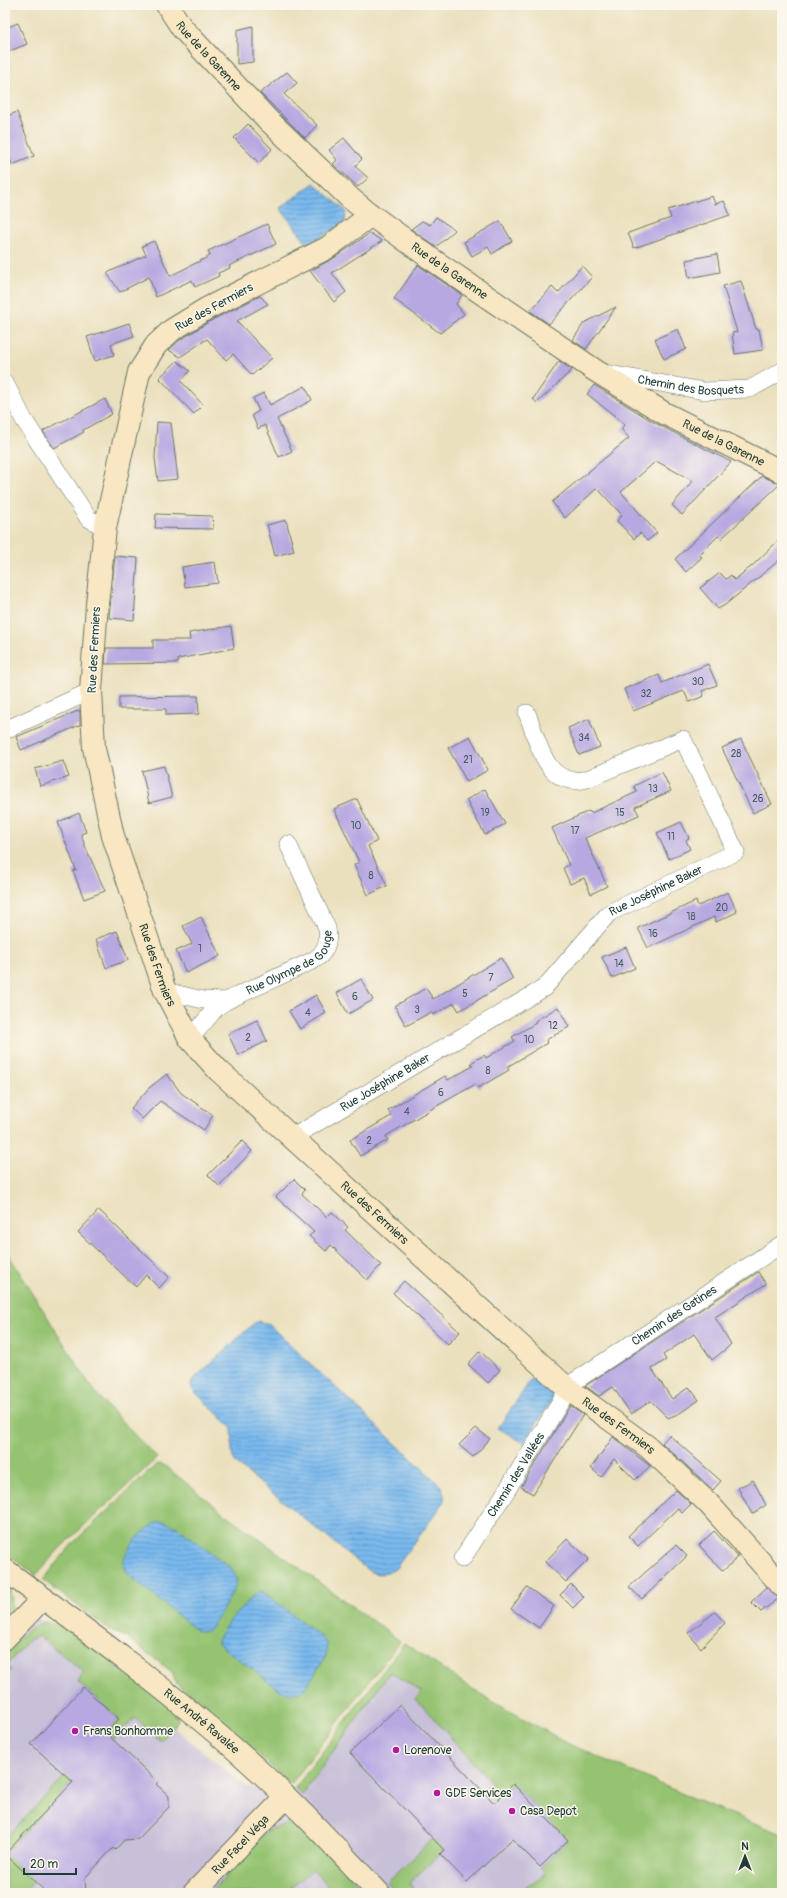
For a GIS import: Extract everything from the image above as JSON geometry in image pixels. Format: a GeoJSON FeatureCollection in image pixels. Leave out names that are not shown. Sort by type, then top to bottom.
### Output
{"type":"FeatureCollection","features":[{"type":"Feature","properties":{"kind":"street","name":"Rue de la Garenne"},"geometry":{"type":"LineString","coordinates":[[167,5],[182,28],[268,120],[371,216],[596,371],[664,413],[782,472]]}},
{"type":"Feature","properties":{"kind":"street","name":"Rue des Fermiers"},"geometry":{"type":"LineString","coordinates":[[371,216],[327,248],[206,309],[172,330],[156,345],[139,372],[105,528],[97,604],[91,691],[94,748],[113,836],[165,991],[190,1039],[218,1070],[568,1389],[648,1447],[659,1457],[708,1503],[782,1586]]}},
{"type":"Feature","properties":{"kind":"street","name":"Chemin des Bosquets"},"geometry":{"type":"LineString","coordinates":[[596,371],[704,391],[750,389],[782,370]]}},
{"type":"Feature","properties":{"kind":"street"},"geometry":{"type":"LineString","coordinates":[[5,383],[24,420],[88,518],[105,528]]}},
{"type":"Feature","properties":{"kind":"street"},"geometry":{"type":"LineString","coordinates":[[5,730],[91,691]]}},
{"type":"Feature","properties":{"kind":"street","name":"Rue Joséphine Baker"},"geometry":{"type":"LineString","coordinates":[[292,1137],[544,988],[609,913],[736,852],[684,739],[587,778],[571,781],[558,775],[548,766],[527,713]]}},
{"type":"Feature","properties":{"kind":"street","name":"Rue Olympe de Gouge"},"geometry":{"type":"LineString","coordinates":[[190,1039],[216,1008],[226,1001],[314,960],[325,950],[328,937],[327,928],[288,844]]}},
{"type":"Feature","properties":{"kind":"street","name":"Rue Olympe de Gouge"},"geometry":{"type":"LineString","coordinates":[[165,991],[203,1000],[226,1001]]}},
{"type":"Feature","properties":{"kind":"street","name":"Chemin des Gatines"},"geometry":{"type":"LineString","coordinates":[[568,1389],[572,1383],[782,1244]]}},
{"type":"Feature","properties":{"kind":"street","name":"Chemin des Vallées"},"geometry":{"type":"LineString","coordinates":[[462,1559],[507,1490],[568,1389]]}},
{"type":"Feature","properties":{"kind":"street","name":"Rue André Ravalée"},"geometry":{"type":"LineString","coordinates":[[5,1570],[131,1663],[189,1709],[286,1796],[379,1893]]}},
{"type":"Feature","properties":{"kind":"street"},"geometry":{"type":"LineString","coordinates":[[5,1638],[43,1598]]}},
{"type":"Feature","properties":{"kind":"street","name":"Rue Facel Véga"},"geometry":{"type":"LineString","coordinates":[[194,1893],[286,1796]]}},
{"type":"Feature","properties":{"kind":"shaded area"},"geometry":{"type":"Polygon","coordinates":[[[5,1606],[44,1621],[246,1787],[295,1788],[404,1643],[483,1696],[569,1744],[699,1801],[782,1834],[782,1893],[5,1893],[5,1606]]]}},
{"type":"Feature","properties":{"kind":"green space"},"geometry":{"type":"Polygon","coordinates":[[[5,1249],[88,1382],[104,1403],[157,1458],[60,1548],[36,1575],[5,1552],[5,1249]]]}},
{"type":"Feature","properties":{"kind":"green space"},"geometry":{"type":"Polygon","coordinates":[[[160,1464],[165,1466],[226,1515],[400,1641],[291,1784],[177,1684],[172,1672],[126,1637],[111,1631],[43,1580],[73,1543],[156,1465],[160,1464]]]}},
{"type":"Feature","properties":{"kind":"green space"},"geometry":{"type":"Polygon","coordinates":[[[5,1583],[12,1598],[12,1604],[10,1616],[5,1626],[5,1583]]]}},
{"type":"Feature","properties":{"kind":"green space"},"geometry":{"type":"Polygon","coordinates":[[[47,1622],[63,1625],[177,1711],[178,1720],[161,1741],[135,1718],[113,1739],[5,1853],[5,1839],[119,1719],[77,1681],[84,1672],[39,1636],[29,1640],[6,1666],[11,1670],[5,1676],[5,1654],[23,1634],[40,1624],[47,1622]]]}},
{"type":"Feature","properties":{"kind":"green space"},"geometry":{"type":"Polygon","coordinates":[[[404,1643],[483,1696],[569,1744],[699,1801],[782,1834],[782,1893],[518,1893],[546,1873],[540,1867],[568,1840],[513,1784],[409,1883],[417,1893],[397,1893],[387,1882],[492,1783],[416,1699],[421,1691],[390,1672],[302,1795],[295,1788],[404,1643]]]}},
{"type":"Feature","properties":{"kind":"green space"},"geometry":{"type":"Polygon","coordinates":[[[286,1825],[297,1827],[309,1834],[367,1893],[335,1893],[313,1870],[289,1889],[292,1893],[210,1893],[261,1837],[270,1829],[286,1825]]]}},
{"type":"Feature","properties":{"kind":"green space"},"geometry":{"type":"Polygon","coordinates":[[[5,1853],[34,1881],[24,1893],[5,1893],[5,1853]]]}},
{"type":"Feature","properties":{"kind":"water"},"geometry":{"type":"Polygon","coordinates":[[[314,183],[346,211],[345,222],[308,245],[280,208],[314,183]]]}},
{"type":"Feature","properties":{"kind":"water"},"geometry":{"type":"Polygon","coordinates":[[[259,1321],[269,1325],[441,1486],[444,1496],[442,1505],[392,1571],[382,1574],[369,1571],[238,1465],[234,1460],[232,1451],[233,1437],[231,1427],[192,1389],[191,1384],[194,1379],[253,1324],[259,1321]]]}},
{"type":"Feature","properties":{"kind":"water"},"geometry":{"type":"Polygon","coordinates":[[[535,1374],[552,1389],[552,1400],[524,1443],[498,1428],[535,1374]]]}},
{"type":"Feature","properties":{"kind":"water"},"geometry":{"type":"Polygon","coordinates":[[[163,1521],[177,1527],[231,1568],[235,1575],[235,1587],[209,1630],[201,1632],[195,1629],[127,1573],[124,1565],[125,1556],[133,1543],[145,1531],[158,1522],[163,1521]]]}},
{"type":"Feature","properties":{"kind":"water"},"geometry":{"type":"Polygon","coordinates":[[[262,1591],[321,1637],[327,1644],[326,1656],[307,1686],[300,1692],[293,1693],[282,1691],[217,1643],[218,1638],[228,1623],[251,1598],[262,1591]]]}},
{"type":"Feature","properties":{"kind":"building"},"geometry":{"type":"Polygon","coordinates":[[[18,23],[27,44],[5,53],[5,28],[18,23]]]}},
{"type":"Feature","properties":{"kind":"building"},"geometry":{"type":"Polygon","coordinates":[[[253,26],[253,62],[237,64],[237,30],[253,26]]]}},
{"type":"Feature","properties":{"kind":"building"},"geometry":{"type":"Polygon","coordinates":[[[287,72],[297,83],[284,94],[317,125],[305,138],[260,93],[287,72]]]}},
{"type":"Feature","properties":{"kind":"building"},"geometry":{"type":"Polygon","coordinates":[[[17,112],[34,156],[12,165],[5,145],[5,117],[17,112]]]}},
{"type":"Feature","properties":{"kind":"building"},"geometry":{"type":"Polygon","coordinates":[[[248,124],[272,149],[259,163],[234,138],[248,124]]]}},
{"type":"Feature","properties":{"kind":"building"},"geometry":{"type":"Polygon","coordinates":[[[344,138],[362,159],[355,166],[368,178],[358,187],[333,164],[337,160],[329,150],[344,138]]]}},
{"type":"Feature","properties":{"kind":"building"},"geometry":{"type":"Polygon","coordinates":[[[712,196],[715,204],[724,201],[730,215],[634,248],[628,233],[671,218],[668,210],[712,196]]]}},
{"type":"Feature","properties":{"kind":"building"},"geometry":{"type":"Polygon","coordinates":[[[436,217],[455,230],[436,247],[411,229],[422,221],[430,225],[436,217]]]}},
{"type":"Feature","properties":{"kind":"building"},"geometry":{"type":"Polygon","coordinates":[[[500,221],[512,241],[492,254],[488,247],[472,256],[464,242],[500,221]]]}},
{"type":"Feature","properties":{"kind":"building"},"geometry":{"type":"Polygon","coordinates":[[[267,224],[276,244],[229,266],[230,268],[218,273],[219,276],[195,287],[192,280],[156,297],[149,277],[120,292],[107,273],[146,255],[142,246],[154,241],[170,276],[210,256],[208,251],[267,224]]]}},
{"type":"Feature","properties":{"kind":"building"},"geometry":{"type":"Polygon","coordinates":[[[370,233],[382,241],[332,273],[346,292],[334,302],[310,271],[334,258],[370,233]]]}},
{"type":"Feature","properties":{"kind":"building"},"geometry":{"type":"Polygon","coordinates":[[[717,254],[720,272],[689,278],[686,260],[717,254]]]}},
{"type":"Feature","properties":{"kind":"building"},"geometry":{"type":"Polygon","coordinates":[[[418,265],[462,295],[456,304],[464,314],[440,333],[394,299],[418,265]]]}},
{"type":"Feature","properties":{"kind":"building"},"geometry":{"type":"Polygon","coordinates":[[[582,266],[592,277],[549,324],[530,311],[552,287],[558,293],[582,266]]]}},
{"type":"Feature","properties":{"kind":"building"},"geometry":{"type":"Polygon","coordinates":[[[741,281],[756,329],[759,329],[763,350],[735,354],[732,333],[737,332],[723,286],[741,281]]]}},
{"type":"Feature","properties":{"kind":"building"},"geometry":{"type":"Polygon","coordinates":[[[260,296],[268,304],[237,321],[272,358],[252,375],[233,354],[226,360],[207,339],[180,357],[169,350],[180,340],[212,320],[260,296]]]}},
{"type":"Feature","properties":{"kind":"building"},"geometry":{"type":"Polygon","coordinates":[[[616,307],[586,349],[573,340],[584,323],[616,307]]]}},
{"type":"Feature","properties":{"kind":"building"},"geometry":{"type":"Polygon","coordinates":[[[129,323],[134,336],[111,344],[114,355],[95,361],[87,337],[129,323]]]}},
{"type":"Feature","properties":{"kind":"building"},"geometry":{"type":"Polygon","coordinates":[[[678,329],[686,349],[664,359],[655,339],[678,329]]]}},
{"type":"Feature","properties":{"kind":"building"},"geometry":{"type":"Polygon","coordinates":[[[177,361],[190,371],[181,381],[203,405],[194,414],[159,378],[177,361]]]}},
{"type":"Feature","properties":{"kind":"building"},"geometry":{"type":"Polygon","coordinates":[[[559,361],[572,370],[537,403],[533,399],[559,361]]]}},
{"type":"Feature","properties":{"kind":"building"},"geometry":{"type":"Polygon","coordinates":[[[594,385],[655,423],[731,462],[682,515],[672,505],[693,481],[656,461],[621,492],[657,533],[647,541],[640,533],[634,539],[617,521],[622,515],[597,488],[565,518],[552,502],[629,438],[621,429],[625,424],[587,394],[594,385]]]}},
{"type":"Feature","properties":{"kind":"building"},"geometry":{"type":"Polygon","coordinates":[[[305,386],[312,400],[277,419],[292,451],[279,457],[265,425],[258,429],[252,415],[259,411],[253,398],[264,393],[270,405],[305,386]]]}},
{"type":"Feature","properties":{"kind":"building"},"geometry":{"type":"Polygon","coordinates":[[[105,399],[112,414],[83,430],[84,432],[54,448],[43,431],[105,399]]]}},
{"type":"Feature","properties":{"kind":"building"},"geometry":{"type":"Polygon","coordinates":[[[157,422],[171,423],[178,479],[158,481],[155,458],[157,422]]]}},
{"type":"Feature","properties":{"kind":"building"},"geometry":{"type":"Polygon","coordinates":[[[762,476],[780,484],[721,539],[718,536],[699,555],[702,557],[686,572],[675,559],[762,476]]]}},
{"type":"Feature","properties":{"kind":"building"},"geometry":{"type":"Polygon","coordinates":[[[156,514],[212,516],[213,529],[155,528],[156,514]]]}},
{"type":"Feature","properties":{"kind":"building"},"geometry":{"type":"Polygon","coordinates":[[[286,520],[294,551],[275,556],[267,525],[286,520]]]}},
{"type":"Feature","properties":{"kind":"building"},"geometry":{"type":"Polygon","coordinates":[[[782,537],[782,558],[725,605],[718,609],[700,588],[720,573],[726,579],[731,575],[734,580],[752,566],[782,537]]]}},
{"type":"Feature","properties":{"kind":"building"},"geometry":{"type":"Polygon","coordinates":[[[115,556],[138,558],[134,620],[109,618],[115,556]]]}},
{"type":"Feature","properties":{"kind":"building"},"geometry":{"type":"Polygon","coordinates":[[[215,562],[218,583],[185,587],[182,567],[215,562]]]}},
{"type":"Feature","properties":{"kind":"building"},"geometry":{"type":"Polygon","coordinates":[[[231,626],[234,648],[178,659],[178,663],[105,664],[106,648],[153,648],[153,640],[190,640],[189,633],[231,626]]]}},
{"type":"Feature","properties":{"kind":"building"},"geometry":{"type":"Polygon","coordinates":[[[708,664],[717,685],[702,691],[704,696],[689,702],[684,691],[633,711],[624,689],[659,675],[662,683],[708,664]]]}},
{"type":"Feature","properties":{"kind":"building"},"geometry":{"type":"Polygon","coordinates":[[[198,696],[199,714],[166,715],[166,709],[119,709],[119,697],[198,696]]]}},
{"type":"Feature","properties":{"kind":"building"},"geometry":{"type":"Polygon","coordinates":[[[80,710],[80,725],[21,750],[16,737],[80,710]]]}},
{"type":"Feature","properties":{"kind":"building"},"geometry":{"type":"Polygon","coordinates":[[[589,719],[600,747],[579,755],[568,728],[589,719]]]}},
{"type":"Feature","properties":{"kind":"building"},"geometry":{"type":"Polygon","coordinates":[[[470,736],[488,770],[467,782],[448,748],[470,736]]]}},
{"type":"Feature","properties":{"kind":"building"},"geometry":{"type":"Polygon","coordinates":[[[741,739],[772,804],[753,813],[722,748],[741,739]]]}},
{"type":"Feature","properties":{"kind":"building"},"geometry":{"type":"Polygon","coordinates":[[[63,761],[69,777],[40,786],[35,769],[63,761]]]}},
{"type":"Feature","properties":{"kind":"building"},"geometry":{"type":"Polygon","coordinates":[[[164,766],[172,797],[149,803],[142,771],[164,766]]]}},
{"type":"Feature","properties":{"kind":"building"},"geometry":{"type":"Polygon","coordinates":[[[662,772],[671,791],[635,807],[639,815],[585,838],[607,886],[591,894],[584,878],[570,884],[563,868],[569,865],[552,828],[589,811],[591,813],[637,792],[634,786],[662,772]]]}},
{"type":"Feature","properties":{"kind":"building"},"geometry":{"type":"Polygon","coordinates":[[[485,789],[505,824],[485,835],[466,800],[485,789]]]}},
{"type":"Feature","properties":{"kind":"building"},"geometry":{"type":"Polygon","coordinates":[[[357,799],[377,841],[368,846],[387,886],[368,895],[354,865],[359,862],[334,809],[357,799]]]}},
{"type":"Feature","properties":{"kind":"building"},"geometry":{"type":"Polygon","coordinates":[[[79,813],[86,832],[81,834],[85,846],[105,891],[84,899],[73,871],[76,870],[58,822],[79,813]]]}},
{"type":"Feature","properties":{"kind":"building"},"geometry":{"type":"Polygon","coordinates":[[[681,822],[689,838],[686,840],[690,849],[669,859],[657,833],[681,822]]]}},
{"type":"Feature","properties":{"kind":"building"},"geometry":{"type":"Polygon","coordinates":[[[728,892],[737,912],[716,922],[714,917],[648,948],[638,928],[696,901],[698,906],[728,892]]]}},
{"type":"Feature","properties":{"kind":"building"},"geometry":{"type":"Polygon","coordinates":[[[201,917],[220,956],[186,973],[176,951],[192,944],[183,926],[201,917]]]}},
{"type":"Feature","properties":{"kind":"building"},"geometry":{"type":"Polygon","coordinates":[[[117,931],[128,960],[106,968],[96,939],[117,931]]]}},
{"type":"Feature","properties":{"kind":"building"},"geometry":{"type":"Polygon","coordinates":[[[626,947],[635,968],[612,978],[602,957],[626,947]]]}},
{"type":"Feature","properties":{"kind":"building"},"geometry":{"type":"Polygon","coordinates":[[[501,958],[513,979],[459,1011],[454,1003],[433,1015],[431,1012],[406,1026],[395,1006],[426,988],[433,999],[501,958]]]}},
{"type":"Feature","properties":{"kind":"building"},"geometry":{"type":"Polygon","coordinates":[[[361,979],[373,1000],[348,1014],[337,993],[361,979]]]}},
{"type":"Feature","properties":{"kind":"building"},"geometry":{"type":"Polygon","coordinates":[[[316,995],[326,1013],[300,1029],[289,1011],[316,995]]]}},
{"type":"Feature","properties":{"kind":"building"},"geometry":{"type":"Polygon","coordinates":[[[558,1007],[569,1027],[546,1040],[547,1043],[507,1067],[509,1070],[478,1088],[476,1084],[435,1107],[386,1136],[388,1140],[360,1156],[350,1140],[391,1116],[388,1110],[445,1076],[448,1080],[473,1066],[471,1063],[484,1055],[486,1058],[515,1041],[512,1037],[536,1023],[535,1021],[558,1007]]]}},
{"type":"Feature","properties":{"kind":"building"},"geometry":{"type":"Polygon","coordinates":[[[257,1020],[267,1041],[238,1055],[228,1034],[257,1020]]]}},
{"type":"Feature","properties":{"kind":"building"},"geometry":{"type":"Polygon","coordinates":[[[167,1074],[181,1093],[213,1115],[204,1130],[160,1101],[142,1119],[131,1108],[149,1088],[167,1074]]]}},
{"type":"Feature","properties":{"kind":"building"},"geometry":{"type":"Polygon","coordinates":[[[242,1141],[252,1151],[219,1186],[208,1175],[242,1141]]]}},
{"type":"Feature","properties":{"kind":"building"},"geometry":{"type":"Polygon","coordinates":[[[294,1179],[305,1190],[302,1194],[327,1217],[332,1212],[348,1227],[345,1230],[381,1265],[367,1280],[331,1245],[326,1251],[309,1236],[314,1232],[276,1197],[294,1179]]]}},
{"type":"Feature","properties":{"kind":"building"},"geometry":{"type":"Polygon","coordinates":[[[99,1210],[169,1277],[159,1288],[146,1275],[136,1287],[78,1232],[99,1210]]]}},
{"type":"Feature","properties":{"kind":"building"},"geometry":{"type":"Polygon","coordinates":[[[758,1272],[766,1284],[715,1317],[731,1344],[726,1349],[712,1360],[694,1334],[663,1355],[666,1360],[652,1369],[672,1399],[689,1387],[699,1400],[680,1413],[668,1418],[651,1401],[631,1414],[613,1387],[599,1396],[585,1386],[758,1272]]]}},
{"type":"Feature","properties":{"kind":"building"},"geometry":{"type":"Polygon","coordinates":[[[404,1281],[460,1332],[448,1344],[393,1293],[404,1281]]]}},
{"type":"Feature","properties":{"kind":"building"},"geometry":{"type":"Polygon","coordinates":[[[480,1351],[500,1370],[488,1383],[468,1364],[480,1351]]]}},
{"type":"Feature","properties":{"kind":"building"},"geometry":{"type":"Polygon","coordinates":[[[570,1406],[583,1415],[533,1494],[521,1487],[570,1406]]]}},
{"type":"Feature","properties":{"kind":"building"},"geometry":{"type":"Polygon","coordinates":[[[476,1428],[490,1439],[473,1457],[459,1445],[476,1428]]]}},
{"type":"Feature","properties":{"kind":"building"},"geometry":{"type":"Polygon","coordinates":[[[669,1435],[721,1481],[713,1490],[662,1443],[669,1435]]]}},
{"type":"Feature","properties":{"kind":"building"},"geometry":{"type":"Polygon","coordinates":[[[613,1437],[650,1466],[635,1480],[614,1459],[601,1477],[591,1468],[613,1437]]]}},
{"type":"Feature","properties":{"kind":"building"},"geometry":{"type":"Polygon","coordinates":[[[753,1480],[766,1505],[752,1514],[738,1488],[753,1480]]]}},
{"type":"Feature","properties":{"kind":"building"},"geometry":{"type":"Polygon","coordinates":[[[676,1490],[691,1504],[682,1513],[678,1508],[638,1546],[628,1536],[676,1490]]]}},
{"type":"Feature","properties":{"kind":"building"},"geometry":{"type":"Polygon","coordinates":[[[714,1531],[738,1557],[723,1571],[699,1545],[714,1531]]]}},
{"type":"Feature","properties":{"kind":"building"},"geometry":{"type":"Polygon","coordinates":[[[567,1539],[589,1559],[566,1582],[545,1562],[567,1539]]]}},
{"type":"Feature","properties":{"kind":"building"},"geometry":{"type":"Polygon","coordinates":[[[676,1545],[687,1556],[642,1599],[629,1587],[676,1545]]]}},
{"type":"Feature","properties":{"kind":"building"},"geometry":{"type":"Polygon","coordinates":[[[571,1584],[584,1597],[573,1608],[560,1595],[571,1584]]]}},
{"type":"Feature","properties":{"kind":"building"},"geometry":{"type":"Polygon","coordinates":[[[527,1587],[554,1606],[539,1628],[511,1609],[527,1587]]]}},
{"type":"Feature","properties":{"kind":"building"},"geometry":{"type":"Polygon","coordinates":[[[767,1587],[779,1598],[761,1612],[751,1602],[767,1587]]]}},
{"type":"Feature","properties":{"kind":"building"},"geometry":{"type":"Polygon","coordinates":[[[715,1612],[725,1623],[701,1648],[688,1633],[715,1612]]]}},
{"type":"Feature","properties":{"kind":"building"},"geometry":{"type":"Polygon","coordinates":[[[83,1687],[119,1719],[106,1733],[158,1782],[156,1784],[169,1796],[169,1807],[138,1839],[124,1840],[115,1850],[113,1848],[85,1878],[86,1893],[47,1893],[5,1854],[73,1782],[31,1744],[83,1687]]]}},
{"type":"Feature","properties":{"kind":"building"},"geometry":{"type":"Polygon","coordinates":[[[400,1705],[494,1803],[513,1784],[568,1840],[540,1867],[512,1839],[467,1882],[440,1854],[444,1850],[350,1753],[400,1705]]]}},
{"type":"Feature","properties":{"kind":"place","name":"Frans Bonhomme"},"geometry":{"type":"Point","coordinates":[75,1731]}},
{"type":"Feature","properties":{"kind":"place","name":"Lorenove"},"geometry":{"type":"Point","coordinates":[396,1750]}},
{"type":"Feature","properties":{"kind":"place","name":"GDE Services"},"geometry":{"type":"Point","coordinates":[437,1793]}},
{"type":"Feature","properties":{"kind":"place","name":"Casa Depot"},"geometry":{"type":"Point","coordinates":[512,1811]}}]}
